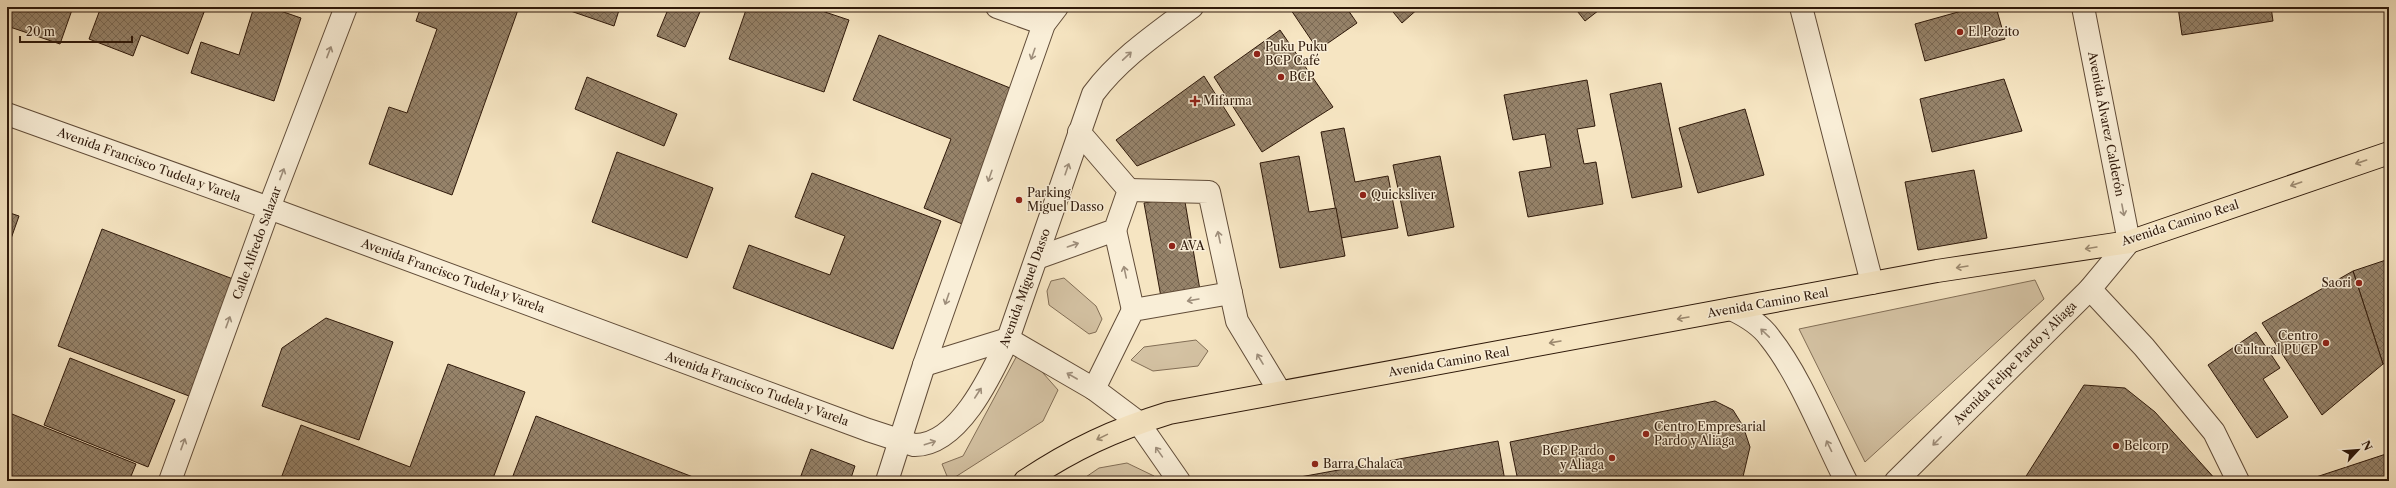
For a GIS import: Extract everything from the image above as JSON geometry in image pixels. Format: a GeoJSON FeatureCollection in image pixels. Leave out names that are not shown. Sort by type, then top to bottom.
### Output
{"type":"FeatureCollection","features":[{"type":"Feature","properties":{"kind":"main road","name":"Avenida Camino Real"},"geometry":{"type":"LineString","coordinates":[[1025,481],[1076,450],[1119,429],[1169,413],[1872,283],[2129,242],[2389,153]]}},
{"type":"Feature","properties":{"kind":"street","name":"Calle Alfredo Salazar"},"geometry":{"type":"LineString","coordinates":[[170,481],[269,208],[346,7]]}},
{"type":"Feature","properties":{"kind":"street"},"geometry":{"type":"LineString","coordinates":[[887,481],[924,365],[1050,15],[997,7]]}},
{"type":"Feature","properties":{"kind":"street","name":"Avenida Miguel Dasso"},"geometry":{"type":"LineString","coordinates":[[899,440],[922,445],[946,435],[977,396],[1008,339],[1093,94],[1108,74],[1137,47],[1192,7]]}},
{"type":"Feature","properties":{"kind":"street"},"geometry":{"type":"LineString","coordinates":[[1801,7],[1872,283]]}},
{"type":"Feature","properties":{"kind":"street","name":"Avenida Álvarez Calderón"},"geometry":{"type":"LineString","coordinates":[[2083,7],[2129,242]]}},
{"type":"Feature","properties":{"kind":"street","name":"Avenida Francisco Tudela y Varela"},"geometry":{"type":"LineString","coordinates":[[7,114],[269,208],[899,440]]}},
{"type":"Feature","properties":{"kind":"street"},"geometry":{"type":"LineString","coordinates":[[1079,132],[1129,190],[1209,192],[1237,321],[1280,392]]}},
{"type":"Feature","properties":{"kind":"street"},"geometry":{"type":"LineString","coordinates":[[1094,389],[1133,310],[1116,230],[1129,190]]}},
{"type":"Feature","properties":{"kind":"street"},"geometry":{"type":"LineString","coordinates":[[1037,258],[1116,230]]}},
{"type":"Feature","properties":{"kind":"street","name":"Avenida Felipe Pardo y Aliaga"},"geometry":{"type":"LineString","coordinates":[[1896,481],[2090,289],[2129,242]]}},
{"type":"Feature","properties":{"kind":"street"},"geometry":{"type":"LineString","coordinates":[[2090,289],[2144,347],[2214,432],[2238,481]]}},
{"type":"Feature","properties":{"kind":"street"},"geometry":{"type":"LineString","coordinates":[[1133,310],[1231,293]]}},
{"type":"Feature","properties":{"kind":"street"},"geometry":{"type":"LineString","coordinates":[[1731,309],[1750,318],[1770,337],[1788,364],[1846,481]]}},
{"type":"Feature","properties":{"kind":"street"},"geometry":{"type":"LineString","coordinates":[[924,365],[1008,339],[1094,389],[1138,422],[1179,481]]}},
{"type":"Feature","properties":{"kind":"shaded area"},"geometry":{"type":"Polygon","coordinates":[[[1064,278],[1096,306],[1102,319],[1096,332],[1089,334],[1049,305],[1047,291],[1051,281],[1064,278]]]}},
{"type":"Feature","properties":{"kind":"shaded area"},"geometry":{"type":"Polygon","coordinates":[[[2035,280],[2044,299],[1865,462],[1799,329],[2035,280]]]}},
{"type":"Feature","properties":{"kind":"shaded area"},"geometry":{"type":"Polygon","coordinates":[[[1196,340],[1208,351],[1198,366],[1153,371],[1131,360],[1144,347],[1196,340]]]}},
{"type":"Feature","properties":{"kind":"shaded area"},"geometry":{"type":"Polygon","coordinates":[[[1021,348],[1058,390],[1043,421],[949,481],[942,464],[963,456],[1021,348]]]}},
{"type":"Feature","properties":{"kind":"shaded area"},"geometry":{"type":"Polygon","coordinates":[[[1127,463],[1154,476],[1158,481],[1080,481],[1099,468],[1127,463]]]}},
{"type":"Feature","properties":{"kind":"building"},"geometry":{"type":"Polygon","coordinates":[[[7,7],[73,7],[60,44],[7,26],[7,7]]]}},
{"type":"Feature","properties":{"kind":"building"},"geometry":{"type":"Polygon","coordinates":[[[101,7],[206,7],[188,54],[141,35],[133,56],[89,39],[101,7]]]}},
{"type":"Feature","properties":{"kind":"building"},"geometry":{"type":"Polygon","coordinates":[[[254,7],[269,7],[301,18],[274,101],[191,73],[201,42],[239,55],[254,7]]]}},
{"type":"Feature","properties":{"kind":"building"},"geometry":{"type":"Polygon","coordinates":[[[421,7],[519,7],[452,195],[369,164],[389,107],[407,113],[437,29],[416,21],[421,7]]]}},
{"type":"Feature","properties":{"kind":"building"},"geometry":{"type":"Polygon","coordinates":[[[559,7],[620,7],[614,26],[559,7]]]}},
{"type":"Feature","properties":{"kind":"building"},"geometry":{"type":"Polygon","coordinates":[[[669,7],[702,7],[685,47],[657,36],[669,7]]]}},
{"type":"Feature","properties":{"kind":"building"},"geometry":{"type":"Polygon","coordinates":[[[747,7],[810,7],[849,20],[824,92],[729,59],[747,7]]]}},
{"type":"Feature","properties":{"kind":"building"},"geometry":{"type":"Polygon","coordinates":[[[1295,7],[1346,7],[1357,23],[1318,50],[1291,10],[1295,7]]]}},
{"type":"Feature","properties":{"kind":"building"},"geometry":{"type":"Polygon","coordinates":[[[1389,7],[1420,7],[1402,23],[1389,7]]]}},
{"type":"Feature","properties":{"kind":"building"},"geometry":{"type":"Polygon","coordinates":[[[1574,7],[1603,7],[1585,21],[1574,7]]]}},
{"type":"Feature","properties":{"kind":"building","name":"El Pozito"},"geometry":{"type":"Polygon","coordinates":[[[1976,7],[1996,7],[2005,39],[1925,61],[1915,24],[1976,7]]]}},
{"type":"Feature","properties":{"kind":"building"},"geometry":{"type":"Polygon","coordinates":[[[2178,7],[2271,7],[2273,21],[2182,35],[2178,7]]]}},
{"type":"Feature","properties":{"kind":"building"},"geometry":{"type":"Polygon","coordinates":[[[1280,30],[1333,107],[1262,152],[1214,77],[1280,30]]]}},
{"type":"Feature","properties":{"kind":"building"},"geometry":{"type":"Polygon","coordinates":[[[879,35],[1020,92],[967,226],[924,208],[951,139],[853,100],[879,35]]]}},
{"type":"Feature","properties":{"kind":"building","name":"Mifarma"},"geometry":{"type":"Polygon","coordinates":[[[1204,76],[1235,125],[1137,166],[1116,140],[1204,76]]]}},
{"type":"Feature","properties":{"kind":"building"},"geometry":{"type":"Polygon","coordinates":[[[587,77],[677,114],[664,146],[575,109],[587,77]]]}},
{"type":"Feature","properties":{"kind":"building"},"geometry":{"type":"Polygon","coordinates":[[[2004,79],[2022,131],[1932,152],[1920,99],[2004,79]]]}},
{"type":"Feature","properties":{"kind":"building"},"geometry":{"type":"Polygon","coordinates":[[[1587,80],[1595,126],[1577,129],[1584,164],[1596,162],[1603,204],[1528,217],[1519,172],[1551,167],[1545,134],[1513,140],[1504,95],[1587,80]]]}},
{"type":"Feature","properties":{"kind":"building"},"geometry":{"type":"Polygon","coordinates":[[[1661,83],[1682,187],[1632,198],[1610,94],[1661,83]]]}},
{"type":"Feature","properties":{"kind":"building"},"geometry":{"type":"Polygon","coordinates":[[[1745,109],[1764,175],[1698,193],[1679,128],[1745,109]]]}},
{"type":"Feature","properties":{"kind":"building","name":"Quicksliver"},"geometry":{"type":"Polygon","coordinates":[[[1344,128],[1355,182],[1388,176],[1398,228],[1341,238],[1321,132],[1344,128]]]}},
{"type":"Feature","properties":{"kind":"building"},"geometry":{"type":"Polygon","coordinates":[[[617,152],[713,188],[687,258],[592,222],[617,152]]]}},
{"type":"Feature","properties":{"kind":"building"},"geometry":{"type":"Polygon","coordinates":[[[1299,156],[1309,212],[1336,208],[1345,256],[1280,268],[1260,163],[1299,156]]]}},
{"type":"Feature","properties":{"kind":"building"},"geometry":{"type":"Polygon","coordinates":[[[1440,156],[1454,227],[1408,236],[1393,165],[1440,156]]]}},
{"type":"Feature","properties":{"kind":"building"},"geometry":{"type":"Polygon","coordinates":[[[1974,170],[1987,238],[1918,250],[1905,182],[1974,170]]]}},
{"type":"Feature","properties":{"kind":"building"},"geometry":{"type":"Polygon","coordinates":[[[812,173],[941,221],[893,349],[733,288],[749,245],[830,275],[845,236],[795,217],[812,173]]]}},
{"type":"Feature","properties":{"kind":"building","name":"AVA"},"geometry":{"type":"Polygon","coordinates":[[[1184,196],[1200,290],[1161,297],[1144,203],[1184,196]]]}},
{"type":"Feature","properties":{"kind":"building"},"geometry":{"type":"Polygon","coordinates":[[[7,212],[19,216],[7,250],[7,212]]]}},
{"type":"Feature","properties":{"kind":"building"},"geometry":{"type":"Polygon","coordinates":[[[102,229],[233,279],[189,396],[58,346],[102,229]]]}},
{"type":"Feature","properties":{"kind":"building"},"geometry":{"type":"Polygon","coordinates":[[[2389,259],[2389,362],[2383,364],[2353,271],[2389,259]]]}},
{"type":"Feature","properties":{"kind":"building","name":"Centro Cultural PUCP"},"geometry":{"type":"Polygon","coordinates":[[[2353,271],[2383,364],[2322,415],[2262,323],[2353,271]]]}},
{"type":"Feature","properties":{"kind":"building"},"geometry":{"type":"Polygon","coordinates":[[[326,318],[393,342],[359,440],[262,406],[282,348],[326,318]]]}},
{"type":"Feature","properties":{"kind":"building"},"geometry":{"type":"Polygon","coordinates":[[[2256,332],[2280,368],[2263,379],[2288,417],[2257,438],[2208,365],[2256,332]]]}},
{"type":"Feature","properties":{"kind":"building"},"geometry":{"type":"Polygon","coordinates":[[[70,358],[175,400],[148,467],[44,425],[70,358]]]}},
{"type":"Feature","properties":{"kind":"building"},"geometry":{"type":"Polygon","coordinates":[[[448,364],[525,392],[492,481],[280,481],[301,425],[410,467],[448,364]]]}},
{"type":"Feature","properties":{"kind":"building","name":"Belcorp"},"geometry":{"type":"Polygon","coordinates":[[[2084,385],[2125,388],[2155,412],[2217,481],[2023,481],[2084,385]]]}},
{"type":"Feature","properties":{"kind":"building","name":"Centro Empresarial Pardo y Aliaga"},"geometry":{"type":"Polygon","coordinates":[[[1715,401],[1733,410],[1743,426],[1750,447],[1742,481],[1619,481],[1617,476],[1593,481],[1518,481],[1510,442],[1715,401]]]}},
{"type":"Feature","properties":{"kind":"building"},"geometry":{"type":"Polygon","coordinates":[[[7,412],[136,464],[129,481],[7,481],[7,412]]]}},
{"type":"Feature","properties":{"kind":"building"},"geometry":{"type":"Polygon","coordinates":[[[536,416],[693,477],[692,481],[511,481],[536,416]]]}},
{"type":"Feature","properties":{"kind":"building"},"geometry":{"type":"Polygon","coordinates":[[[1498,441],[1505,481],[1278,481],[1498,441]]]}},
{"type":"Feature","properties":{"kind":"building"},"geometry":{"type":"Polygon","coordinates":[[[811,449],[855,466],[850,481],[799,481],[811,449]]]}},
{"type":"Feature","properties":{"kind":"building"},"geometry":{"type":"Polygon","coordinates":[[[2389,453],[2389,481],[2304,481],[2389,453]]]}},
{"type":"Feature","properties":{"kind":"place","name":"El Pozito"},"geometry":{"type":"Point","coordinates":[1960,32]}},
{"type":"Feature","properties":{"kind":"place","name":"Puku Puku BCP Café"},"geometry":{"type":"Point","coordinates":[1257,54]}},
{"type":"Feature","properties":{"kind":"place","name":"BCP"},"geometry":{"type":"Point","coordinates":[1281,77]}},
{"type":"Feature","properties":{"kind":"place","name":"Mifarma"},"geometry":{"type":"Point","coordinates":[1195,101]}},
{"type":"Feature","properties":{"kind":"place","name":"Quicksliver"},"geometry":{"type":"Point","coordinates":[1363,195]}},
{"type":"Feature","properties":{"kind":"place","name":"Parking Miguel Dasso"},"geometry":{"type":"Point","coordinates":[1019,200]}},
{"type":"Feature","properties":{"kind":"place","name":"AVA"},"geometry":{"type":"Point","coordinates":[1172,246]}},
{"type":"Feature","properties":{"kind":"place","name":"Saori"},"geometry":{"type":"Point","coordinates":[2359,283]}},
{"type":"Feature","properties":{"kind":"place","name":"Centro Cultural PUCP"},"geometry":{"type":"Point","coordinates":[2326,343]}},
{"type":"Feature","properties":{"kind":"place","name":"Centro Empresarial Pardo y Aliaga"},"geometry":{"type":"Point","coordinates":[1646,434]}},
{"type":"Feature","properties":{"kind":"place","name":"Belcorp"},"geometry":{"type":"Point","coordinates":[2116,446]}},
{"type":"Feature","properties":{"kind":"place","name":"BCP Pardo y Aliaga"},"geometry":{"type":"Point","coordinates":[1612,458]}},
{"type":"Feature","properties":{"kind":"place","name":"Barra Chalaca"},"geometry":{"type":"Point","coordinates":[1315,464]}}]}
